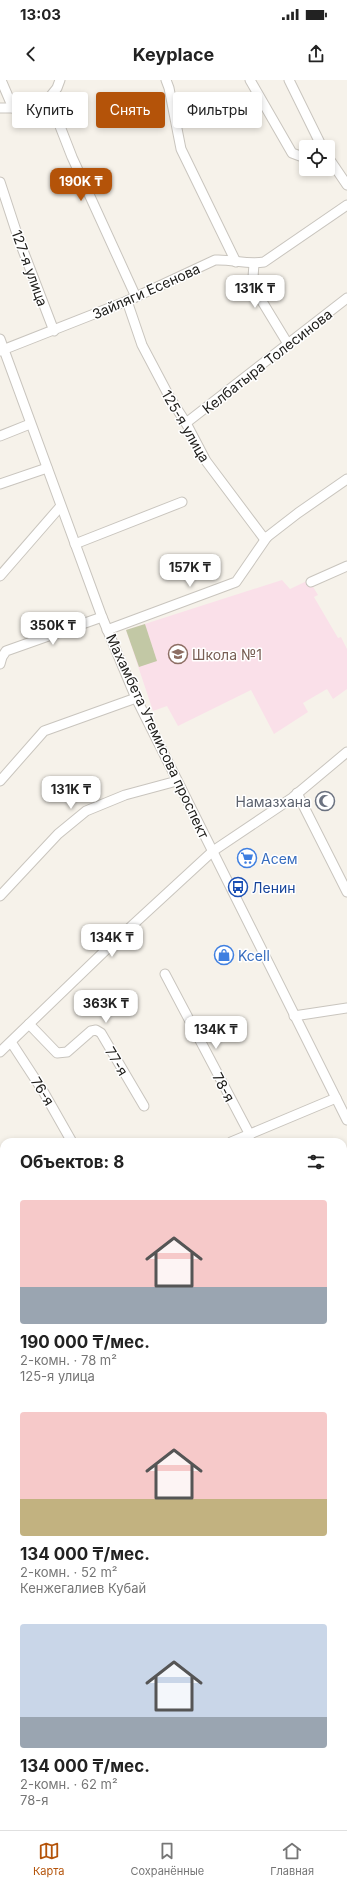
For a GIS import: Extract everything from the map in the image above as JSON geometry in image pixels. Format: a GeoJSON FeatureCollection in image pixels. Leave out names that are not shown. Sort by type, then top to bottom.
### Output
{"type":"FeatureCollection","features":[{"type":"Feature","properties":{"kind":"street"},"geometry":{"type":"LineString","coordinates":[[1,80],[12,106]]}},
{"type":"Feature","properties":{"kind":"street"},"geometry":{"type":"LineString","coordinates":[[54,92],[60,80]]}},
{"type":"Feature","properties":{"kind":"street"},"geometry":{"type":"LineString","coordinates":[[166,80],[169,88],[181,149],[236,262]]}},
{"type":"Feature","properties":{"kind":"street"},"geometry":{"type":"LineString","coordinates":[[250,80],[292,153],[299,156]]}},
{"type":"Feature","properties":{"kind":"street"},"geometry":{"type":"LineString","coordinates":[[289,80],[319,140]]}},
{"type":"Feature","properties":{"kind":"street"},"geometry":{"type":"LineString","coordinates":[[0,108],[12,108]]}},
{"type":"Feature","properties":{"kind":"street","name":"125-я улица"},"geometry":{"type":"LineString","coordinates":[[61,128],[132,299],[142,345],[206,461],[264,536],[267,537]]}},
{"type":"Feature","properties":{"kind":"street"},"geometry":{"type":"LineString","coordinates":[[335,168],[347,185]]}},
{"type":"Feature","properties":{"kind":"street","name":"127-я улица"},"geometry":{"type":"LineString","coordinates":[[0,182],[19,240],[54,331]]}},
{"type":"Feature","properties":{"kind":"street","name":"Зайляги Есенова"},"geometry":{"type":"LineString","coordinates":[[2,351],[132,299],[215,260],[226,259],[254,264],[264,262],[347,205]]}},
{"type":"Feature","properties":{"kind":"street"},"geometry":{"type":"LineString","coordinates":[[254,264],[253,277],[257,292],[288,344]]}},
{"type":"Feature","properties":{"kind":"street","name":"Келбатыра Толесинова"},"geometry":{"type":"LineString","coordinates":[[186,423],[347,298]]}},
{"type":"Feature","properties":{"kind":"street","name":"Махамбета Утемисова проспект"},"geometry":{"type":"LineString","coordinates":[[0,339],[2,351],[47,468],[60,507],[107,630],[136,698],[347,1120]]}},
{"type":"Feature","properties":{"kind":"street"},"geometry":{"type":"LineString","coordinates":[[0,436],[30,424]]}},
{"type":"Feature","properties":{"kind":"street"},"geometry":{"type":"LineString","coordinates":[[0,484],[47,468]]}},
{"type":"Feature","properties":{"kind":"street"},"geometry":{"type":"LineString","coordinates":[[107,630],[236,582],[267,537],[298,512],[347,479]]}},
{"type":"Feature","properties":{"kind":"street"},"geometry":{"type":"LineString","coordinates":[[75,544],[182,502]]}},
{"type":"Feature","properties":{"kind":"street"},"geometry":{"type":"LineString","coordinates":[[0,576],[60,507]]}},
{"type":"Feature","properties":{"kind":"street"},"geometry":{"type":"LineString","coordinates":[[311,582],[347,566]]}},
{"type":"Feature","properties":{"kind":"street"},"geometry":{"type":"LineString","coordinates":[[0,664],[6,651],[102,617]]}},
{"type":"Feature","properties":{"kind":"street"},"geometry":{"type":"LineString","coordinates":[[0,781],[44,731],[136,698]]}},
{"type":"Feature","properties":{"kind":"street"},"geometry":{"type":"LineString","coordinates":[[0,1052],[112,944],[213,851],[297,793],[347,752]]}},
{"type":"Feature","properties":{"kind":"street"},"geometry":{"type":"LineString","coordinates":[[0,896],[58,834],[86,811],[125,795],[177,781]]}},
{"type":"Feature","properties":{"kind":"street"},"geometry":{"type":"LineString","coordinates":[[297,793],[347,892]]}},
{"type":"Feature","properties":{"kind":"street","name":"78-я"},"geometry":{"type":"LineString","coordinates":[[164,974],[250,1135]]}},
{"type":"Feature","properties":{"kind":"street"},"geometry":{"type":"LineString","coordinates":[[294,1016],[347,1008]]}},
{"type":"Feature","properties":{"kind":"street","name":"77-я"},"geometry":{"type":"LineString","coordinates":[[29,1024],[57,1053],[62,1054],[67,1052],[92,1031],[96,1030],[101,1033],[144,1106]]}},
{"type":"Feature","properties":{"kind":"street","name":"76-я"},"geometry":{"type":"LineString","coordinates":[[11,1042],[43,1091],[70,1138]]}},
{"type":"Feature","properties":{"kind":"street"},"geometry":{"type":"LineString","coordinates":[[242,1138],[336,1098]]}},
{"type":"Feature","properties":{"kind":"shaded area"},"geometry":{"type":"Polygon","coordinates":[[[282,580],[290,589],[309,580],[318,595],[314,597],[338,638],[341,637],[347,649],[347,689],[333,699],[327,689],[303,703],[308,712],[274,734],[251,690],[178,726],[167,706],[153,711],[126,630],[282,580]]]}},
{"type":"Feature","properties":{"kind":"green space"},"geometry":{"type":"Polygon","coordinates":[[[145,624],[157,661],[139,667],[126,630],[145,624]]]}},
{"type":"Feature","properties":{"kind":"place","name":"Школа №1"},"geometry":{"type":"Point","coordinates":[178,654]}},
{"type":"Feature","properties":{"kind":"place","name":"Намазхана"},"geometry":{"type":"Point","coordinates":[325,801]}},
{"type":"Feature","properties":{"kind":"place","name":"Асем"},"geometry":{"type":"Point","coordinates":[247,858]}},
{"type":"Feature","properties":{"kind":"place","name":"Ленин"},"geometry":{"type":"Point","coordinates":[238,887]}},
{"type":"Feature","properties":{"kind":"place","name":"Kcell"},"geometry":{"type":"Point","coordinates":[224,955]}}]}
